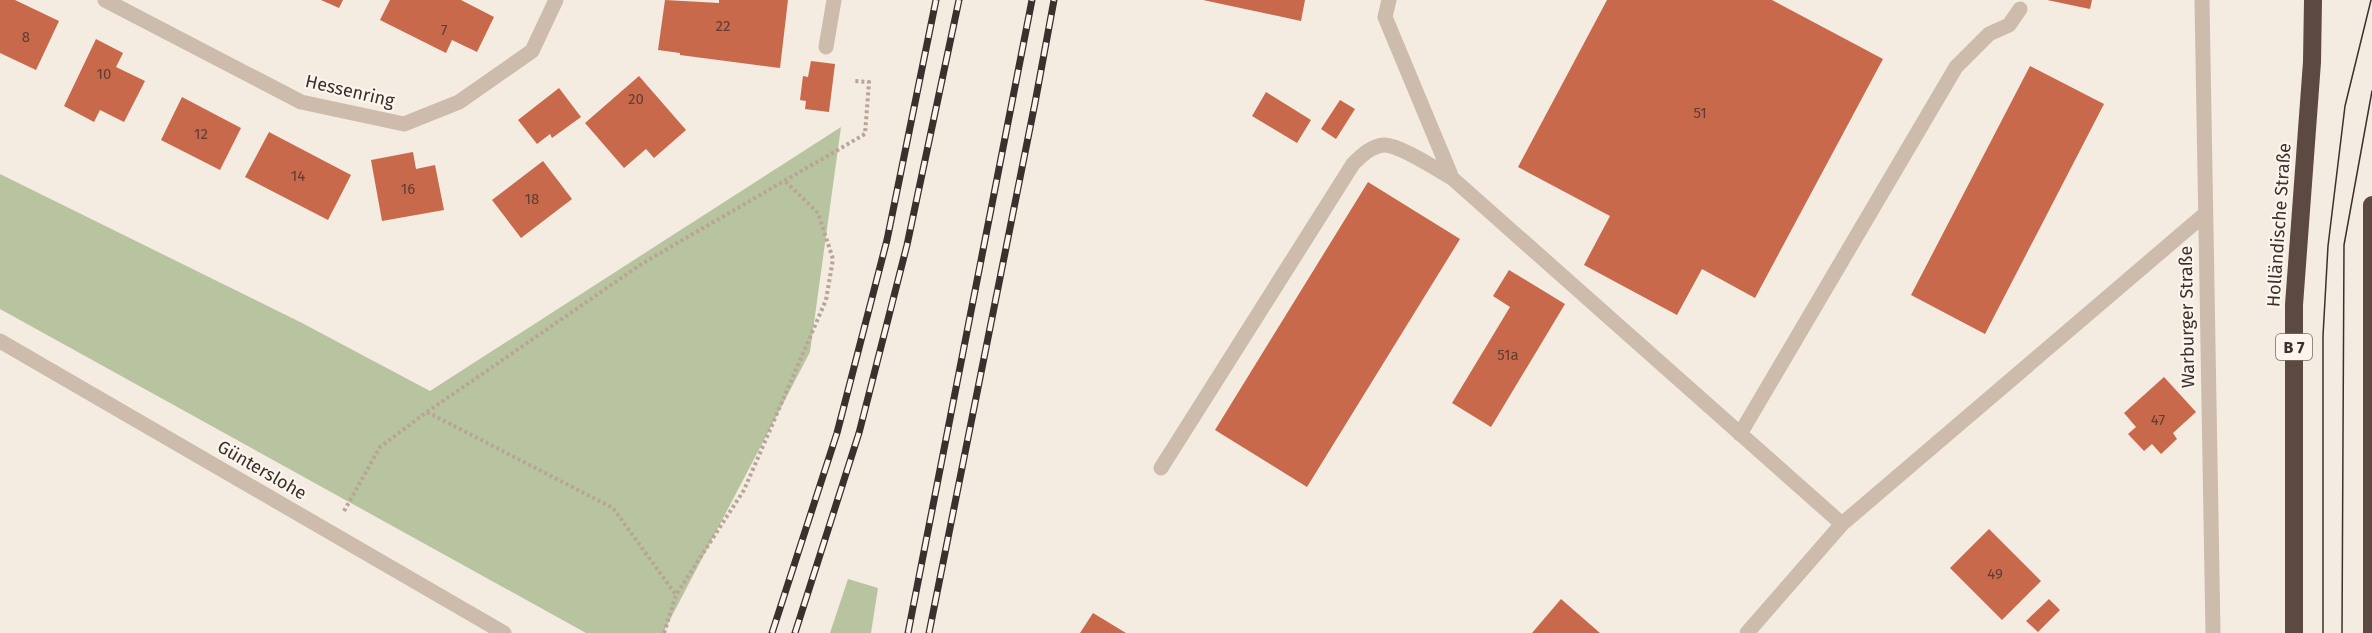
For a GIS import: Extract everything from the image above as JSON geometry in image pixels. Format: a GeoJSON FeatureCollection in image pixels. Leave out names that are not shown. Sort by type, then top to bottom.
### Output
{"type":"FeatureCollection","features":[{"type":"Feature","properties":{"kind":"highway","name":"Holländische Straße"},"geometry":{"type":"LineString","coordinates":[[2294,633],[2294,305],[2312,62],[2313,0]]}},
{"type":"Feature","properties":{"kind":"highway"},"geometry":{"type":"LineString","coordinates":[[2372,205],[2372,633]]}},
{"type":"Feature","properties":{"kind":"street","name":"Hessenring"},"geometry":{"type":"LineString","coordinates":[[105,0],[301,102],[404,124],[459,102],[532,51],[556,0]]}},
{"type":"Feature","properties":{"kind":"street"},"geometry":{"type":"LineString","coordinates":[[826,47],[834,0]]}},
{"type":"Feature","properties":{"kind":"street"},"geometry":{"type":"LineString","coordinates":[[1389,0],[1385,17],[1452,178]]}},
{"type":"Feature","properties":{"kind":"street","name":"Warburger Straße"},"geometry":{"type":"LineString","coordinates":[[2202,0],[2213,633]]}},
{"type":"Feature","properties":{"kind":"street"},"geometry":{"type":"LineString","coordinates":[[1740,434],[1956,67],[1989,34],[2009,25],[2020,9]]}},
{"type":"Feature","properties":{"kind":"street"},"geometry":{"type":"LineString","coordinates":[[1161,468],[1353,164],[1365,152],[1385,145],[1407,153],[1452,178],[1842,524]]}},
{"type":"Feature","properties":{"kind":"street"},"geometry":{"type":"LineString","coordinates":[[1747,633],[1842,524],[2205,214]]}},
{"type":"Feature","properties":{"kind":"street","name":"Günterslohe"},"geometry":{"type":"LineString","coordinates":[[0,340],[504,633]]}},
{"type":"Feature","properties":{"kind":"path"},"geometry":{"type":"LineString","coordinates":[[332,532],[380,447],[643,263],[865,134],[868,82],[854,81]]}},
{"type":"Feature","properties":{"kind":"path"},"geometry":{"type":"LineString","coordinates":[[664,633],[676,595],[744,490],[826,300],[833,259],[818,213],[785,181]]}},
{"type":"Feature","properties":{"kind":"path"},"geometry":{"type":"LineString","coordinates":[[427,412],[613,508],[676,595]]}},
{"type":"Feature","properties":{"kind":"green space"},"geometry":{"type":"Polygon","coordinates":[[[841,127],[810,352],[663,633],[586,633],[0,309],[0,174],[302,323],[430,391],[841,127]]]}},
{"type":"Feature","properties":{"kind":"green space"},"geometry":{"type":"Polygon","coordinates":[[[848,579],[878,588],[871,633],[830,633],[848,579]]]}},
{"type":"Feature","properties":{"kind":"building"},"geometry":{"type":"Polygon","coordinates":[[[0,0],[15,0],[59,21],[36,70],[0,53],[0,0]]]}},
{"type":"Feature","properties":{"kind":"building"},"geometry":{"type":"Polygon","coordinates":[[[321,0],[343,0],[339,8],[321,0]]]}},
{"type":"Feature","properties":{"kind":"building"},"geometry":{"type":"Polygon","coordinates":[[[390,0],[461,0],[494,17],[477,52],[452,40],[446,53],[380,20],[390,0]]]}},
{"type":"Feature","properties":{"kind":"building"},"geometry":{"type":"Polygon","coordinates":[[[665,0],[719,3],[719,0],[788,0],[780,68],[658,50],[665,0]]]}},
{"type":"Feature","properties":{"kind":"building"},"geometry":{"type":"Polygon","coordinates":[[[1203,0],[1305,0],[1301,21],[1203,0]]]}},
{"type":"Feature","properties":{"kind":"building"},"geometry":{"type":"Polygon","coordinates":[[[1607,0],[1772,0],[1883,59],[1755,298],[1702,269],[1677,315],[1584,265],[1610,216],[1518,167],[1607,0]]]}},
{"type":"Feature","properties":{"kind":"building"},"geometry":{"type":"Polygon","coordinates":[[[2047,0],[2092,0],[2090,9],[2047,0]]]}},
{"type":"Feature","properties":{"kind":"building"},"geometry":{"type":"Polygon","coordinates":[[[96,39],[123,53],[116,67],[145,81],[124,122],[100,110],[94,122],[64,106],[96,39]]]}},
{"type":"Feature","properties":{"kind":"building"},"geometry":{"type":"Polygon","coordinates":[[[811,61],[835,64],[829,112],[805,109],[806,101],[800,100],[803,76],[808,77],[811,61]]]}},
{"type":"Feature","properties":{"kind":"building"},"geometry":{"type":"Polygon","coordinates":[[[2030,66],[2104,104],[1985,334],[1911,295],[2030,66]]]}},
{"type":"Feature","properties":{"kind":"building"},"geometry":{"type":"Polygon","coordinates":[[[639,76],[686,130],[654,158],[646,149],[624,168],[585,123],[639,76]]]}},
{"type":"Feature","properties":{"kind":"building"},"geometry":{"type":"Polygon","coordinates":[[[559,88],[581,117],[552,138],[550,134],[537,144],[518,120],[559,88]]]}},
{"type":"Feature","properties":{"kind":"building"},"geometry":{"type":"Polygon","coordinates":[[[1266,92],[1311,120],[1297,143],[1252,116],[1266,92]]]}},
{"type":"Feature","properties":{"kind":"building"},"geometry":{"type":"Polygon","coordinates":[[[182,97],[241,128],[220,170],[161,140],[182,97]]]}},
{"type":"Feature","properties":{"kind":"building"},"geometry":{"type":"Polygon","coordinates":[[[1340,100],[1355,109],[1336,139],[1321,129],[1340,100]]]}},
{"type":"Feature","properties":{"kind":"building"},"geometry":{"type":"Polygon","coordinates":[[[269,132],[351,175],[328,220],[245,177],[269,132]]]}},
{"type":"Feature","properties":{"kind":"building"},"geometry":{"type":"Polygon","coordinates":[[[413,152],[416,169],[435,165],[444,210],[382,221],[371,160],[413,152]]]}},
{"type":"Feature","properties":{"kind":"building"},"geometry":{"type":"Polygon","coordinates":[[[543,161],[572,199],[521,238],[492,200],[543,161]]]}},
{"type":"Feature","properties":{"kind":"building"},"geometry":{"type":"Polygon","coordinates":[[[1368,182],[1460,239],[1307,487],[1215,430],[1368,182]]]}},
{"type":"Feature","properties":{"kind":"building"},"geometry":{"type":"Polygon","coordinates":[[[1509,270],[1565,304],[1491,427],[1452,403],[1510,307],[1493,296],[1509,270]]]}},
{"type":"Feature","properties":{"kind":"building"},"geometry":{"type":"Polygon","coordinates":[[[2164,377],[2196,412],[2173,433],[2177,439],[2161,454],[2152,444],[2144,451],[2128,434],[2136,427],[2124,413],[2164,377]]]}},
{"type":"Feature","properties":{"kind":"building"},"geometry":{"type":"Polygon","coordinates":[[[1989,529],[2041,581],[2002,620],[1950,568],[1989,529]]]}},
{"type":"Feature","properties":{"kind":"building"},"geometry":{"type":"Polygon","coordinates":[[[1561,599],[1600,633],[1532,633],[1561,599]]]}},
{"type":"Feature","properties":{"kind":"building"},"geometry":{"type":"Polygon","coordinates":[[[2049,599],[2060,610],[2038,632],[2026,621],[2049,599]]]}},
{"type":"Feature","properties":{"kind":"building"},"geometry":{"type":"Polygon","coordinates":[[[1093,613],[1126,633],[1080,633],[1093,613]]]}},
{"type":"Feature","properties":{"kind":"tram line"},"geometry":{"type":"LineString","coordinates":[[2323,633],[2323,336],[2328,246],[2345,106],[2371,0]]}},
{"type":"Feature","properties":{"kind":"tram line"},"geometry":{"type":"LineString","coordinates":[[2342,633],[2344,245],[2372,91]]}},
{"type":"Feature","properties":{"kind":"railway"},"geometry":{"type":"LineString","coordinates":[[772,633],[837,433],[887,240],[936,0]]}},
{"type":"Feature","properties":{"kind":"railway"},"geometry":{"type":"LineString","coordinates":[[795,633],[859,433],[907,245],[959,0]]}},
{"type":"Feature","properties":{"kind":"railway"},"geometry":{"type":"LineString","coordinates":[[908,633],[1032,0]]}},
{"type":"Feature","properties":{"kind":"railway"},"geometry":{"type":"LineString","coordinates":[[929,633],[1054,0]]}}]}
